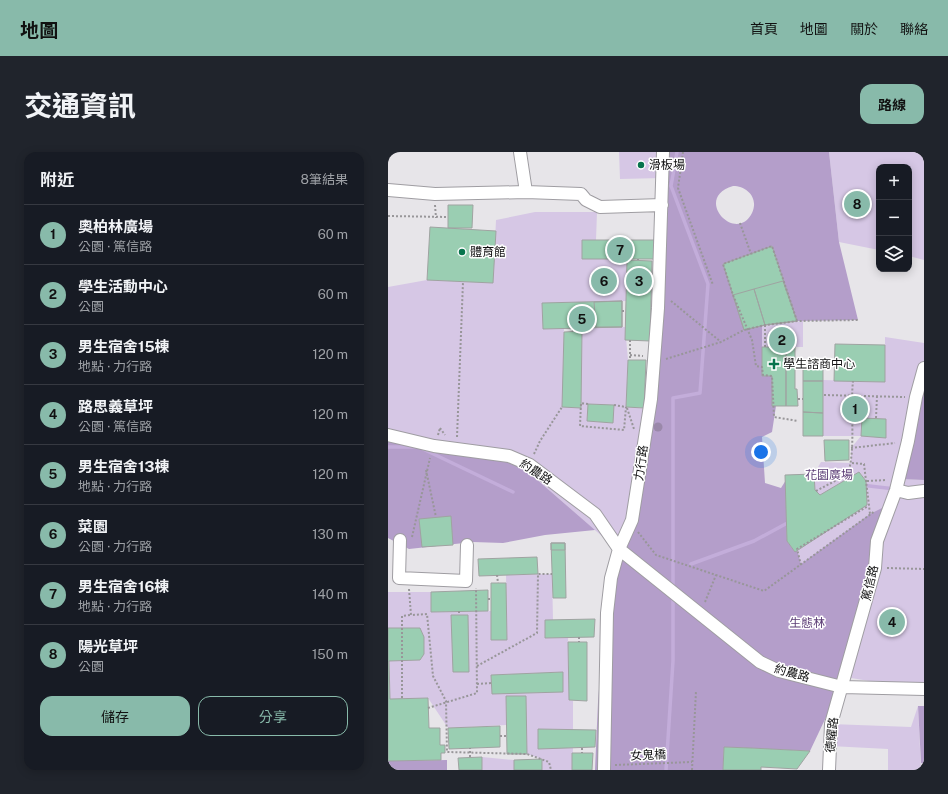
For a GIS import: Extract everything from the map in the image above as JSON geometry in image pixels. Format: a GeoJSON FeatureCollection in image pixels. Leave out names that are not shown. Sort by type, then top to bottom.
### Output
{"type":"FeatureCollection","features":[{"type":"Feature","properties":{"kind":"street"},"geometry":{"type":"LineString","coordinates":[[520,152],[526,192]]}},
{"type":"Feature","properties":{"kind":"street","name":"力行路"},"geometry":{"type":"LineString","coordinates":[[604,768],[607,613],[611,578],[620,549],[629,528],[636,499],[651,399],[658,308],[663,152]]}},
{"type":"Feature","properties":{"kind":"street"},"geometry":{"type":"LineString","coordinates":[[388,190],[435,194],[526,192],[581,194],[586,200],[600,207],[662,205]]}},
{"type":"Feature","properties":{"kind":"street","name":"篤信路"},"geometry":{"type":"LineString","coordinates":[[843,682],[876,568],[877,541],[900,486],[916,397],[924,368]]}},
{"type":"Feature","properties":{"kind":"street","name":"約農路"},"geometry":{"type":"LineString","coordinates":[[388,435],[456,449],[509,456],[530,465],[595,514],[620,549],[760,662],[779,671],[843,682],[924,689]]}},
{"type":"Feature","properties":{"kind":"street"},"geometry":{"type":"LineString","coordinates":[[900,486],[923,491]]}},
{"type":"Feature","properties":{"kind":"street"},"geometry":{"type":"LineString","coordinates":[[405,541],[399,578],[466,581],[468,545]]}},
{"type":"Feature","properties":{"kind":"street","name":"德耀路"},"geometry":{"type":"LineString","coordinates":[[829,770],[831,724],[843,682]]}},
{"type":"Feature","properties":{"kind":"path"},"geometry":{"type":"LineString","coordinates":[[683,152],[678,188],[713,285]]}},
{"type":"Feature","properties":{"kind":"path"},"geometry":{"type":"LineString","coordinates":[[388,216],[448,217]]}},
{"type":"Feature","properties":{"kind":"path"},"geometry":{"type":"LineString","coordinates":[[740,223],[751,254]]}},
{"type":"Feature","properties":{"kind":"path"},"geometry":{"type":"LineString","coordinates":[[797,321],[772,246],[723,264],[733,295],[752,340],[756,366],[762,367],[763,375],[772,376],[774,417],[798,421]]}},
{"type":"Feature","properties":{"kind":"path"},"geometry":{"type":"LineString","coordinates":[[456,449],[463,282]]}},
{"type":"Feature","properties":{"kind":"path"},"geometry":{"type":"LineString","coordinates":[[669,299],[721,342]]}},
{"type":"Feature","properties":{"kind":"path"},"geometry":{"type":"LineString","coordinates":[[654,363],[721,342],[744,330],[765,325],[797,321],[858,320]]}},
{"type":"Feature","properties":{"kind":"path"},"geometry":{"type":"LineString","coordinates":[[765,325],[765,347]]}},
{"type":"Feature","properties":{"kind":"path"},"geometry":{"type":"LineString","coordinates":[[630,340],[630,359]]}},
{"type":"Feature","properties":{"kind":"path"},"geometry":{"type":"LineString","coordinates":[[816,491],[848,474],[851,463],[851,396],[853,381]]}},
{"type":"Feature","properties":{"kind":"path"},"geometry":{"type":"LineString","coordinates":[[824,395],[916,397]]}},
{"type":"Feature","properties":{"kind":"path"},"geometry":{"type":"LineString","coordinates":[[876,418],[877,396]]}},
{"type":"Feature","properties":{"kind":"path"},"geometry":{"type":"LineString","coordinates":[[798,399],[803,399]]}},
{"type":"Feature","properties":{"kind":"path"},"geometry":{"type":"LineString","coordinates":[[588,404],[581,403],[580,426],[624,430],[626,407],[614,405]]}},
{"type":"Feature","properties":{"kind":"path"},"geometry":{"type":"LineString","coordinates":[[540,441],[562,407]]}},
{"type":"Feature","properties":{"kind":"path"},"geometry":{"type":"LineString","coordinates":[[851,448],[896,442]]}},
{"type":"Feature","properties":{"kind":"path"},"geometry":{"type":"LineString","coordinates":[[851,463],[864,464],[870,514]]}},
{"type":"Feature","properties":{"kind":"path"},"geometry":{"type":"LineString","coordinates":[[405,541],[426,469],[436,517]]}},
{"type":"Feature","properties":{"kind":"path"},"geometry":{"type":"LineString","coordinates":[[867,481],[900,486]]}},
{"type":"Feature","properties":{"kind":"path"},"geometry":{"type":"LineString","coordinates":[[629,528],[638,532],[656,555],[684,563],[764,591],[870,514],[892,503]]}},
{"type":"Feature","properties":{"kind":"path"},"geometry":{"type":"LineString","coordinates":[[801,565],[797,549],[868,506]]}},
{"type":"Feature","properties":{"kind":"path"},"geometry":{"type":"LineString","coordinates":[[876,568],[924,569]]}},
{"type":"Feature","properties":{"kind":"path"},"geometry":{"type":"LineString","coordinates":[[477,666],[537,633],[538,574],[552,574]]}},
{"type":"Feature","properties":{"kind":"path"},"geometry":{"type":"LineString","coordinates":[[497,575],[498,583]]}},
{"type":"Feature","properties":{"kind":"path"},"geometry":{"type":"LineString","coordinates":[[700,615],[716,575]]}},
{"type":"Feature","properties":{"kind":"path"},"geometry":{"type":"LineString","coordinates":[[409,586],[411,615]]}},
{"type":"Feature","properties":{"kind":"path"},"geometry":{"type":"LineString","coordinates":[[428,708],[446,701],[477,693],[476,588]]}},
{"type":"Feature","properties":{"kind":"path"},"geometry":{"type":"LineString","coordinates":[[402,698],[402,616],[427,614],[433,676],[446,701],[448,752],[527,754],[549,762],[551,770]]}},
{"type":"Feature","properties":{"kind":"path"},"geometry":{"type":"LineString","coordinates":[[579,637],[579,642]]}},
{"type":"Feature","properties":{"kind":"path"},"geometry":{"type":"LineString","coordinates":[[477,684],[491,683]]}},
{"type":"Feature","properties":{"kind":"path"},"geometry":{"type":"LineString","coordinates":[[692,770],[696,691]]}},
{"type":"Feature","properties":{"kind":"path"},"geometry":{"type":"LineString","coordinates":[[500,736],[507,736]]}},
{"type":"Feature","properties":{"kind":"path"},"geometry":{"type":"LineString","coordinates":[[470,748],[470,757]]}},
{"type":"Feature","properties":{"kind":"path"},"geometry":{"type":"LineString","coordinates":[[582,748],[582,753]]}},
{"type":"Feature","properties":{"kind":"path","name":"女鬼橋"},"geometry":{"type":"LineString","coordinates":[[604,768],[692,762]]}},
{"type":"Feature","properties":{"kind":"green space","name":"滑板場"},"geometry":{"type":"Polygon","coordinates":[[[619,152],[662,152],[662,178],[620,179],[619,152]]]}},
{"type":"Feature","properties":{"kind":"green space","name":"生態林"},"geometry":{"type":"Polygon","coordinates":[[[662,152],[829,152],[839,242],[858,320],[797,321],[772,246],[723,264],[744,330],[762,326],[762,376],[772,376],[776,406],[772,432],[762,437],[765,483],[781,488],[786,480],[787,541],[795,552],[797,549],[801,564],[870,514],[892,503],[845,677],[810,751],[724,747],[723,770],[595,770],[598,702],[605,615],[650,409],[662,152]],[[733,186],[721,192],[716,200],[717,208],[721,216],[728,222],[737,224],[745,222],[754,208],[753,198],[750,194],[743,188],[733,186]]]}},
{"type":"Feature","properties":{"kind":"green space"},"geometry":{"type":"Polygon","coordinates":[[[829,152],[924,152],[924,260],[912,257],[912,164],[876,164],[876,249],[839,242],[829,152]]]}},
{"type":"Feature","properties":{"kind":"green space"},"geometry":{"type":"Polygon","coordinates":[[[535,212],[597,212],[596,240],[582,240],[582,259],[627,259],[626,301],[542,303],[543,329],[564,328],[563,407],[581,408],[582,327],[625,327],[628,360],[626,407],[650,409],[619,551],[527,471],[507,462],[388,435],[388,287],[427,280],[493,283],[496,220],[535,212]],[[588,404],[587,421],[613,423],[614,405],[588,404]]]}},
{"type":"Feature","properties":{"kind":"green space"},"geometry":{"type":"Polygon","coordinates":[[[803,321],[803,347],[762,347],[762,326],[803,321]]]}},
{"type":"Feature","properties":{"kind":"green space","name":"花園廣場"},"geometry":{"type":"Polygon","coordinates":[[[885,337],[924,343],[924,368],[899,479],[924,480],[924,690],[845,677],[870,514],[801,565],[797,549],[867,505],[866,481],[859,472],[820,495],[815,490],[814,474],[821,462],[851,463],[851,448],[861,436],[823,436],[823,380],[885,382],[885,337]],[[862,418],[861,436],[886,437],[886,419],[862,418]]]}},
{"type":"Feature","properties":{"kind":"green space"},"geometry":{"type":"Polygon","coordinates":[[[924,361],[924,480],[899,479],[923,372],[924,361]]]}},
{"type":"Feature","properties":{"kind":"green space"},"geometry":{"type":"Polygon","coordinates":[[[388,435],[507,462],[527,471],[595,530],[545,535],[503,543],[473,542],[409,549],[388,538],[388,435]]]}},
{"type":"Feature","properties":{"kind":"green space"},"geometry":{"type":"Polygon","coordinates":[[[552,574],[553,620],[545,620],[545,638],[568,637],[569,700],[573,701],[573,730],[538,729],[539,748],[573,748],[572,770],[542,770],[542,759],[527,754],[526,696],[506,696],[506,725],[448,728],[428,698],[390,699],[389,661],[420,660],[424,644],[420,628],[388,628],[388,592],[431,592],[431,612],[491,611],[491,640],[507,640],[506,575],[552,574]],[[563,672],[491,675],[492,693],[563,692],[563,672]]]}},
{"type":"Feature","properties":{"kind":"green space"},"geometry":{"type":"Polygon","coordinates":[[[918,706],[921,770],[888,770],[888,749],[830,746],[831,724],[911,727],[918,706]]]}},
{"type":"Feature","properties":{"kind":"green space"},"geometry":{"type":"Polygon","coordinates":[[[918,706],[924,706],[924,764],[921,763],[918,706]]]}},
{"type":"Feature","properties":{"kind":"green space"},"geometry":{"type":"Polygon","coordinates":[[[482,757],[514,760],[514,770],[482,770],[482,757]]]}},
{"type":"Feature","properties":{"kind":"green space"},"geometry":{"type":"Polygon","coordinates":[[[447,760],[447,770],[388,770],[388,761],[447,760]]]}},
{"type":"Feature","properties":{"kind":"building"},"geometry":{"type":"Polygon","coordinates":[[[448,205],[473,205],[472,228],[448,228],[448,205]]]}},
{"type":"Feature","properties":{"kind":"building","name":"體育館"},"geometry":{"type":"Polygon","coordinates":[[[430,227],[496,231],[493,283],[427,280],[430,227]]]}},
{"type":"Feature","properties":{"kind":"building"},"geometry":{"type":"Polygon","coordinates":[[[582,240],[658,240],[658,259],[582,259],[582,240]]]}},
{"type":"Feature","properties":{"kind":"building"},"geometry":{"type":"Polygon","coordinates":[[[772,246],[797,321],[765,325],[744,330],[723,264],[772,246]]]}},
{"type":"Feature","properties":{"kind":"building"},"geometry":{"type":"Polygon","coordinates":[[[627,260],[652,261],[650,341],[625,340],[627,260]]]}},
{"type":"Feature","properties":{"kind":"building"},"geometry":{"type":"Polygon","coordinates":[[[783,281],[797,321],[765,325],[754,289],[783,281]]]}},
{"type":"Feature","properties":{"kind":"building"},"geometry":{"type":"Polygon","coordinates":[[[754,289],[765,325],[744,330],[733,295],[754,289]]]}},
{"type":"Feature","properties":{"kind":"building"},"geometry":{"type":"Polygon","coordinates":[[[622,301],[622,327],[543,329],[542,303],[622,301]]]}},
{"type":"Feature","properties":{"kind":"building"},"geometry":{"type":"Polygon","coordinates":[[[622,301],[622,327],[596,327],[594,302],[622,301]]]}},
{"type":"Feature","properties":{"kind":"building"},"geometry":{"type":"Polygon","coordinates":[[[582,331],[581,408],[562,407],[564,332],[582,331]]]}},
{"type":"Feature","properties":{"kind":"building"},"geometry":{"type":"Polygon","coordinates":[[[835,344],[885,345],[885,382],[834,381],[835,344]]]}},
{"type":"Feature","properties":{"kind":"building","name":"學生諮商中心"},"geometry":{"type":"Polygon","coordinates":[[[762,347],[786,347],[786,406],[772,406],[772,376],[762,376],[762,347]]]}},
{"type":"Feature","properties":{"kind":"building"},"geometry":{"type":"Polygon","coordinates":[[[786,347],[795,347],[795,389],[797,389],[798,406],[786,406],[786,347]]]}},
{"type":"Feature","properties":{"kind":"building"},"geometry":{"type":"Polygon","coordinates":[[[628,360],[646,360],[644,408],[626,407],[628,360]]]}},
{"type":"Feature","properties":{"kind":"building"},"geometry":{"type":"Polygon","coordinates":[[[803,364],[823,364],[823,381],[803,381],[803,364]]]}},
{"type":"Feature","properties":{"kind":"building"},"geometry":{"type":"Polygon","coordinates":[[[803,381],[823,381],[823,413],[803,412],[803,381]]]}},
{"type":"Feature","properties":{"kind":"building"},"geometry":{"type":"Polygon","coordinates":[[[588,404],[614,405],[613,423],[587,421],[588,404]]]}},
{"type":"Feature","properties":{"kind":"building"},"geometry":{"type":"Polygon","coordinates":[[[803,412],[823,413],[823,436],[803,436],[803,412]]]}},
{"type":"Feature","properties":{"kind":"building"},"geometry":{"type":"Polygon","coordinates":[[[862,418],[886,419],[886,438],[861,436],[862,418]]]}},
{"type":"Feature","properties":{"kind":"building"},"geometry":{"type":"Polygon","coordinates":[[[824,440],[849,440],[849,460],[825,461],[824,440]]]}},
{"type":"Feature","properties":{"kind":"building"},"geometry":{"type":"Polygon","coordinates":[[[859,472],[866,481],[867,505],[795,552],[787,541],[785,475],[814,474],[815,490],[820,495],[859,472]]]}},
{"type":"Feature","properties":{"kind":"building"},"geometry":{"type":"Polygon","coordinates":[[[451,516],[453,545],[422,547],[419,519],[451,516]]]}},
{"type":"Feature","properties":{"kind":"building"},"geometry":{"type":"Polygon","coordinates":[[[551,543],[565,543],[566,598],[553,598],[551,543]]]}},
{"type":"Feature","properties":{"kind":"building"},"geometry":{"type":"Polygon","coordinates":[[[551,543],[565,543],[565,550],[551,550],[551,543]]]}},
{"type":"Feature","properties":{"kind":"building"},"geometry":{"type":"Polygon","coordinates":[[[537,557],[538,574],[479,576],[478,559],[537,557]]]}},
{"type":"Feature","properties":{"kind":"building"},"geometry":{"type":"Polygon","coordinates":[[[491,583],[506,583],[507,640],[491,640],[491,583]]]}},
{"type":"Feature","properties":{"kind":"building"},"geometry":{"type":"Polygon","coordinates":[[[488,590],[488,611],[431,612],[431,592],[488,590]]]}},
{"type":"Feature","properties":{"kind":"building"},"geometry":{"type":"Polygon","coordinates":[[[451,615],[468,615],[469,672],[453,672],[451,615]]]}},
{"type":"Feature","properties":{"kind":"building"},"geometry":{"type":"Polygon","coordinates":[[[595,619],[594,637],[545,638],[545,620],[595,619]]]}},
{"type":"Feature","properties":{"kind":"building"},"geometry":{"type":"Polygon","coordinates":[[[388,628],[420,628],[424,637],[424,654],[420,660],[389,661],[390,699],[428,698],[429,728],[440,728],[440,745],[445,745],[445,753],[441,753],[441,760],[388,761],[388,628]]]}},
{"type":"Feature","properties":{"kind":"building"},"geometry":{"type":"Polygon","coordinates":[[[568,642],[587,642],[587,701],[569,700],[568,642]]]}},
{"type":"Feature","properties":{"kind":"building"},"geometry":{"type":"Polygon","coordinates":[[[563,672],[563,692],[492,694],[491,675],[563,672]]]}},
{"type":"Feature","properties":{"kind":"building"},"geometry":{"type":"Polygon","coordinates":[[[506,696],[526,696],[527,754],[507,754],[506,696]]]}},
{"type":"Feature","properties":{"kind":"building"},"geometry":{"type":"Polygon","coordinates":[[[500,726],[500,747],[449,749],[448,728],[500,726]]]}},
{"type":"Feature","properties":{"kind":"building"},"geometry":{"type":"Polygon","coordinates":[[[538,729],[596,730],[595,747],[538,749],[538,729]]]}},
{"type":"Feature","properties":{"kind":"building"},"geometry":{"type":"Polygon","coordinates":[[[724,747],[810,751],[797,769],[761,767],[761,770],[723,770],[724,747]]]}},
{"type":"Feature","properties":{"kind":"building"},"geometry":{"type":"Polygon","coordinates":[[[572,753],[593,753],[592,770],[572,770],[572,753]]]}},
{"type":"Feature","properties":{"kind":"building"},"geometry":{"type":"Polygon","coordinates":[[[482,757],[482,770],[459,770],[458,758],[482,757]]]}},
{"type":"Feature","properties":{"kind":"building"},"geometry":{"type":"Polygon","coordinates":[[[542,759],[542,770],[514,770],[514,760],[542,759]]]}},
{"type":"Feature","properties":{"kind":"waterway"},"geometry":{"type":"LineString","coordinates":[[673,589],[673,398],[700,393],[708,284],[671,186],[677,152]]}},
{"type":"Feature","properties":{"kind":"waterway"},"geometry":{"type":"LineString","coordinates":[[388,447],[415,447]]}},
{"type":"Feature","properties":{"kind":"waterway"},"geometry":{"type":"LineString","coordinates":[[423,449],[513,492]]}},
{"type":"Feature","properties":{"kind":"waterway"},"geometry":{"type":"LineString","coordinates":[[861,485],[895,489]]}},
{"type":"Feature","properties":{"kind":"waterway"},"geometry":{"type":"LineString","coordinates":[[691,564],[754,541],[791,521]]}},
{"type":"Feature","properties":{"kind":"waterway"},"geometry":{"type":"LineString","coordinates":[[666,770],[673,661],[673,595]]}},
{"type":"Feature","properties":{"kind":"place","name":"滑板場"},"geometry":{"type":"Point","coordinates":[641,165]}},
{"type":"Feature","properties":{"kind":"place","name":"陽光草坪"},"geometry":{"type":"Point","coordinates":[857,204]}},
{"type":"Feature","properties":{"kind":"place","name":"男生宿舍16棟"},"geometry":{"type":"Point","coordinates":[620,250]}},
{"type":"Feature","properties":{"kind":"place","name":"體育館"},"geometry":{"type":"Point","coordinates":[462,252]}},
{"type":"Feature","properties":{"kind":"place","name":"菜園"},"geometry":{"type":"Point","coordinates":[604,281]}},
{"type":"Feature","properties":{"kind":"place","name":"男生宿舍15棟"},"geometry":{"type":"Point","coordinates":[639,281]}},
{"type":"Feature","properties":{"kind":"place","name":"男生宿舍13棟"},"geometry":{"type":"Point","coordinates":[582,319]}},
{"type":"Feature","properties":{"kind":"place","name":"學生活動中心"},"geometry":{"type":"Point","coordinates":[782,340]}},
{"type":"Feature","properties":{"kind":"place","name":"學生諮商中心"},"geometry":{"type":"Point","coordinates":[774,364]}},
{"type":"Feature","properties":{"kind":"place","name":"奧柏林廣場"},"geometry":{"type":"Point","coordinates":[855,409]}},
{"type":"Feature","properties":{"kind":"place","name":"路思義草坪"},"geometry":{"type":"Point","coordinates":[892,622]}}]}
